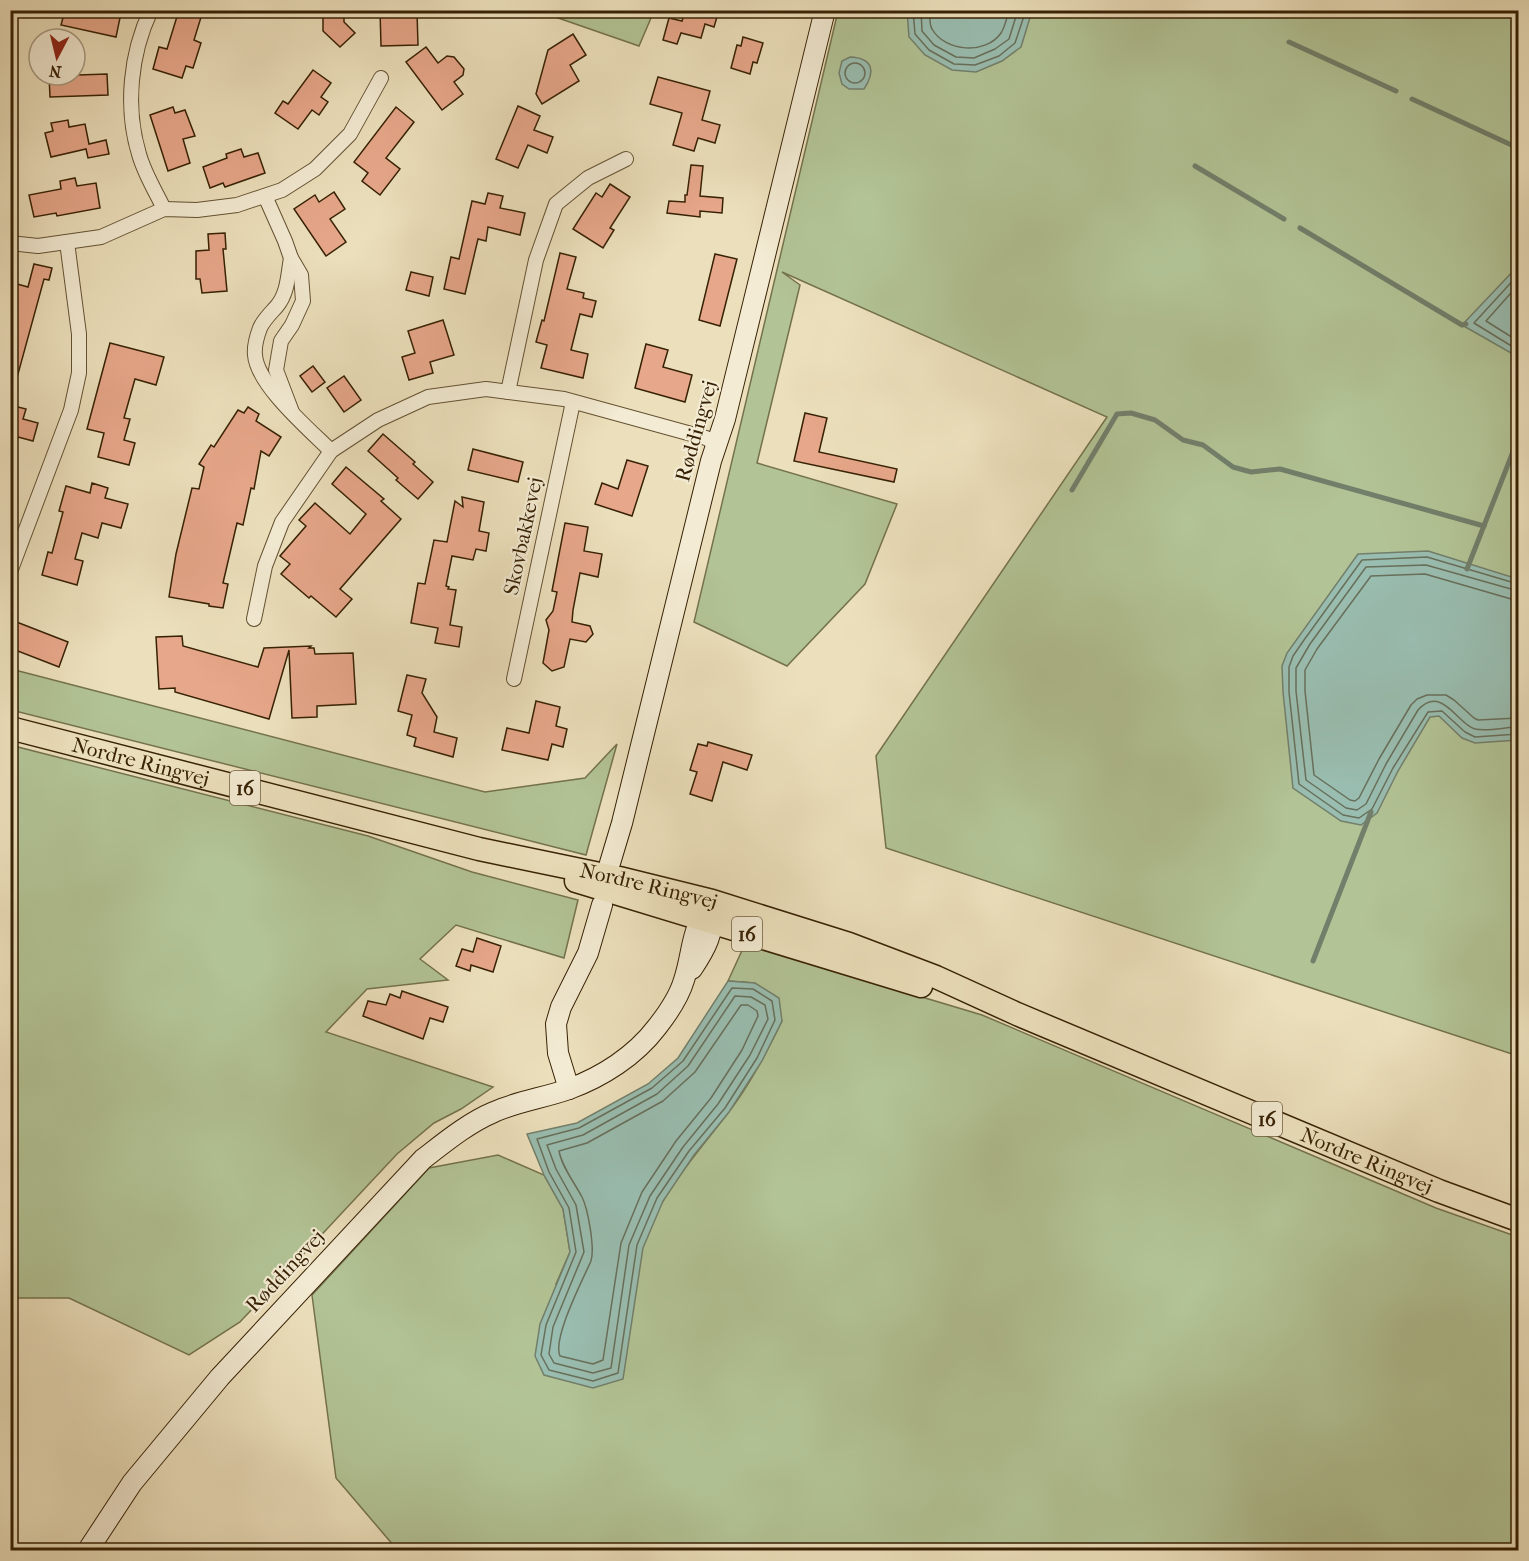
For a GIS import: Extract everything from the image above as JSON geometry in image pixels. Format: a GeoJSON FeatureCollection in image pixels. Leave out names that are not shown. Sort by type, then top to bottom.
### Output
{"type":"FeatureCollection","features":[{"type":"Feature","properties":{"kind":"main road","name":"Nordre Ringvej"},"geometry":{"type":"LineString","coordinates":[[10,728],[479,849],[620,878],[712,901],[849,944],[936,977],[1017,1014],[1439,1191],[1518,1220]]}},
{"type":"Feature","properties":{"kind":"main road","name":"Nordre Ringvej"},"geometry":{"type":"LineString","coordinates":[[479,849],[706,922],[1017,1014]]}},
{"type":"Feature","properties":{"kind":"street"},"geometry":{"type":"LineString","coordinates":[[151,10],[141,31],[132,78],[131,118],[139,156],[164,209]]}},
{"type":"Feature","properties":{"kind":"street","name":"Røddingvej"},"geometry":{"type":"LineString","coordinates":[[610,863],[622,824],[728,408],[825,10]]}},
{"type":"Feature","properties":{"kind":"street"},"geometry":{"type":"LineString","coordinates":[[10,243],[38,246],[101,237],[164,209],[197,210],[237,205],[282,190],[315,169],[350,134],[381,78]]}},
{"type":"Feature","properties":{"kind":"street"},"geometry":{"type":"LineString","coordinates":[[508,392],[536,260],[556,204],[588,178],[626,159]]}},
{"type":"Feature","properties":{"kind":"street"},"geometry":{"type":"LineString","coordinates":[[265,196],[291,258],[302,275],[303,301],[292,325],[281,341],[276,370],[292,412]]}},
{"type":"Feature","properties":{"kind":"street"},"geometry":{"type":"LineString","coordinates":[[10,572],[71,410],[79,373],[79,334],[67,242]]}},
{"type":"Feature","properties":{"kind":"street"},"geometry":{"type":"LineString","coordinates":[[291,258],[286,290],[278,305],[261,326],[256,340],[255,357],[261,372],[277,396],[331,451]]}},
{"type":"Feature","properties":{"kind":"street"},"geometry":{"type":"LineString","coordinates":[[254,620],[265,566],[282,522],[331,451],[378,420],[428,397],[486,389],[573,402],[706,438],[717,444]]}},
{"type":"Feature","properties":{"kind":"street","name":"Skovbakkevej"},"geometry":{"type":"LineString","coordinates":[[514,679],[573,402]]}},
{"type":"Feature","properties":{"kind":"street","name":"Røddingvej"},"geometry":{"type":"LineString","coordinates":[[88,1551],[132,1483],[220,1377],[423,1160],[456,1134],[494,1112],[570,1089],[605,1072],[635,1051],[656,1029],[680,994],[689,952],[706,922],[712,901]]}},
{"type":"Feature","properties":{"kind":"street"},"geometry":{"type":"LineString","coordinates":[[570,1089],[558,1053],[556,1024],[561,1006],[588,953],[602,905]]}},
{"type":"Feature","properties":{"kind":"green space"},"geometry":{"type":"Polygon","coordinates":[[[538,11],[654,11],[639,46],[538,11]]]}},
{"type":"Feature","properties":{"kind":"green space"},"geometry":{"type":"Polygon","coordinates":[[[838,11],[1518,11],[1518,1056],[886,848],[876,756],[1107,417],[782,272],[800,285],[757,463],[897,504],[865,584],[787,666],[694,622],[838,11]]]}},
{"type":"Feature","properties":{"kind":"green space"},"geometry":{"type":"Polygon","coordinates":[[[11,669],[485,792],[585,778],[617,744],[586,855],[11,710],[11,669]]]}},
{"type":"Feature","properties":{"kind":"green space"},"geometry":{"type":"Polygon","coordinates":[[[10,745],[368,836],[472,872],[578,900],[564,958],[456,925],[420,959],[448,980],[367,989],[326,1032],[493,1087],[461,1109],[434,1123],[397,1154],[240,1322],[189,1355],[69,1298],[11,1298],[10,745]]]}},
{"type":"Feature","properties":{"kind":"green space"},"geometry":{"type":"Polygon","coordinates":[[[745,944],[982,1015],[1436,1208],[1518,1237],[1518,1550],[428,1550],[394,1546],[336,1478],[312,1295],[429,1168],[498,1155],[544,1175],[563,1209],[570,1252],[556,1284],[636,1290],[642,1249],[657,1211],[679,1177],[743,1091],[782,1021],[755,983],[728,981],[745,944]]]}},
{"type":"Feature","properties":{"kind":"water"},"geometry":{"type":"Polygon","coordinates":[[[907,10],[1032,11],[1021,47],[1002,61],[976,72],[952,70],[925,55],[909,37],[907,10]]]}},
{"type":"Feature","properties":{"kind":"water"},"geometry":{"type":"Polygon","coordinates":[[[850,57],[864,60],[870,67],[870,77],[864,89],[849,89],[842,84],[839,73],[842,61],[850,57]]]}},
{"type":"Feature","properties":{"kind":"water"},"geometry":{"type":"Polygon","coordinates":[[[1518,266],[1518,357],[1462,325],[1518,266]]]}},
{"type":"Feature","properties":{"kind":"water"},"geometry":{"type":"Polygon","coordinates":[[[1428,551],[1518,579],[1518,740],[1475,743],[1462,738],[1439,716],[1430,717],[1398,771],[1377,813],[1361,825],[1341,821],[1293,788],[1282,666],[1287,653],[1358,554],[1428,551]]]}},
{"type":"Feature","properties":{"kind":"water"},"geometry":{"type":"Polygon","coordinates":[[[728,981],[755,983],[779,998],[782,1021],[762,1061],[729,1112],[694,1155],[663,1201],[643,1248],[623,1379],[593,1388],[544,1375],[535,1356],[540,1324],[570,1252],[563,1209],[544,1175],[527,1134],[577,1123],[648,1084],[678,1058],[728,981]]]}},
{"type":"Feature","properties":{"kind":"building"},"geometry":{"type":"Polygon","coordinates":[[[65,10],[108,10],[121,13],[116,37],[87,31],[87,27],[61,25],[65,10]]]}},
{"type":"Feature","properties":{"kind":"building"},"geometry":{"type":"Polygon","coordinates":[[[179,10],[191,10],[202,14],[194,40],[201,43],[193,68],[186,66],[182,78],[153,69],[159,47],[167,49],[179,10]]]}},
{"type":"Feature","properties":{"kind":"building"},"geometry":{"type":"Polygon","coordinates":[[[323,10],[344,10],[344,22],[355,33],[340,47],[323,31],[323,10]]]}},
{"type":"Feature","properties":{"kind":"building"},"geometry":{"type":"Polygon","coordinates":[[[380,10],[417,12],[418,45],[381,46],[380,10]]]}},
{"type":"Feature","properties":{"kind":"building"},"geometry":{"type":"Polygon","coordinates":[[[671,10],[719,10],[714,27],[705,24],[701,38],[681,33],[677,44],[663,40],[669,18],[682,21],[683,18],[670,15],[671,10]]]}},
{"type":"Feature","properties":{"kind":"building"},"geometry":{"type":"Polygon","coordinates":[[[573,34],[586,55],[570,65],[579,81],[542,104],[536,94],[548,50],[573,34]]]}},
{"type":"Feature","properties":{"kind":"building"},"geometry":{"type":"Polygon","coordinates":[[[743,37],[763,43],[757,63],[753,62],[750,74],[731,68],[737,45],[741,46],[743,37]]]}},
{"type":"Feature","properties":{"kind":"building"},"geometry":{"type":"Polygon","coordinates":[[[426,47],[438,63],[447,56],[454,57],[464,69],[463,75],[454,82],[463,94],[442,110],[406,62],[426,47]]]}},
{"type":"Feature","properties":{"kind":"building"},"geometry":{"type":"Polygon","coordinates":[[[313,70],[331,83],[321,97],[328,102],[319,115],[312,110],[298,129],[275,113],[283,101],[288,104],[313,70]]]}},
{"type":"Feature","properties":{"kind":"building"},"geometry":{"type":"Polygon","coordinates":[[[107,74],[108,95],[50,97],[50,87],[87,87],[87,75],[107,74]]]}},
{"type":"Feature","properties":{"kind":"building"},"geometry":{"type":"Polygon","coordinates":[[[658,77],[710,91],[702,120],[720,125],[715,143],[698,138],[694,151],[673,145],[682,113],[650,104],[658,77]]]}},
{"type":"Feature","properties":{"kind":"building"},"geometry":{"type":"Polygon","coordinates":[[[518,106],[540,116],[534,130],[553,137],[547,153],[528,145],[518,168],[496,159],[518,106]]]}},
{"type":"Feature","properties":{"kind":"building"},"geometry":{"type":"Polygon","coordinates":[[[173,107],[175,113],[185,110],[195,136],[183,139],[190,163],[168,171],[150,115],[173,107]]]}},
{"type":"Feature","properties":{"kind":"building"},"geometry":{"type":"Polygon","coordinates":[[[396,107],[414,122],[386,158],[400,169],[380,195],[362,181],[368,173],[354,162],[396,107]]]}},
{"type":"Feature","properties":{"kind":"building"},"geometry":{"type":"Polygon","coordinates":[[[68,120],[69,127],[85,124],[89,144],[106,140],[109,154],[88,158],[86,149],[51,157],[45,133],[53,131],[51,123],[68,120]]]}},
{"type":"Feature","properties":{"kind":"building"},"geometry":{"type":"Polygon","coordinates":[[[241,149],[244,157],[258,153],[265,173],[225,187],[223,183],[210,188],[203,167],[227,158],[226,154],[241,149]]]}},
{"type":"Feature","properties":{"kind":"building"},"geometry":{"type":"Polygon","coordinates":[[[691,165],[703,166],[700,196],[723,198],[722,213],[700,211],[700,217],[667,213],[669,201],[685,202],[691,165]]]}},
{"type":"Feature","properties":{"kind":"building"},"geometry":{"type":"Polygon","coordinates":[[[75,178],[77,186],[96,183],[100,208],[57,216],[56,213],[34,217],[29,195],[61,189],[60,181],[75,178]]]}},
{"type":"Feature","properties":{"kind":"building"},"geometry":{"type":"Polygon","coordinates":[[[610,184],[630,197],[610,228],[614,230],[603,248],[573,229],[596,193],[602,197],[610,184]]]}},
{"type":"Feature","properties":{"kind":"building"},"geometry":{"type":"Polygon","coordinates":[[[334,192],[345,209],[330,219],[346,242],[326,256],[294,209],[315,195],[319,202],[334,192]]]}},
{"type":"Feature","properties":{"kind":"building"},"geometry":{"type":"Polygon","coordinates":[[[488,193],[503,196],[500,208],[525,213],[520,235],[488,227],[486,241],[478,239],[465,294],[444,289],[451,257],[459,259],[472,201],[485,204],[488,193]]]}},
{"type":"Feature","properties":{"kind":"building"},"geometry":{"type":"Polygon","coordinates":[[[225,233],[226,249],[223,249],[227,291],[202,293],[200,279],[196,279],[196,251],[209,250],[208,234],[225,233]]]}},
{"type":"Feature","properties":{"kind":"building"},"geometry":{"type":"Polygon","coordinates":[[[560,253],[576,257],[567,289],[584,293],[583,298],[596,301],[592,317],[580,314],[571,350],[588,354],[583,378],[541,368],[547,345],[536,342],[542,320],[544,321],[560,253]]]}},
{"type":"Feature","properties":{"kind":"building"},"geometry":{"type":"Polygon","coordinates":[[[715,254],[737,259],[720,326],[699,320],[715,254]]]}},
{"type":"Feature","properties":{"kind":"building"},"geometry":{"type":"Polygon","coordinates":[[[34,264],[52,268],[49,280],[44,279],[15,385],[10,384],[10,282],[28,287],[34,264]]]}},
{"type":"Feature","properties":{"kind":"building"},"geometry":{"type":"Polygon","coordinates":[[[411,272],[433,277],[429,296],[406,290],[411,272]]]}},
{"type":"Feature","properties":{"kind":"building"},"geometry":{"type":"Polygon","coordinates":[[[443,320],[454,355],[430,362],[433,373],[409,380],[402,357],[415,353],[408,331],[443,320]]]}},
{"type":"Feature","properties":{"kind":"building"},"geometry":{"type":"Polygon","coordinates":[[[110,343],[164,357],[156,385],[135,379],[124,418],[130,419],[124,440],[135,443],[129,465],[98,457],[104,433],[87,429],[110,343]]]}},
{"type":"Feature","properties":{"kind":"building"},"geometry":{"type":"Polygon","coordinates":[[[646,344],[668,350],[663,367],[692,375],[685,402],[635,388],[646,344]]]}},
{"type":"Feature","properties":{"kind":"building"},"geometry":{"type":"Polygon","coordinates":[[[313,366],[325,382],[312,392],[300,376],[313,366]]]}},
{"type":"Feature","properties":{"kind":"building"},"geometry":{"type":"Polygon","coordinates":[[[344,376],[361,400],[344,412],[327,388],[344,376]]]}},
{"type":"Feature","properties":{"kind":"building"},"geometry":{"type":"Polygon","coordinates":[[[10,405],[26,409],[23,419],[38,423],[33,441],[18,437],[15,449],[10,448],[10,405]]]}},
{"type":"Feature","properties":{"kind":"building"},"geometry":{"type":"Polygon","coordinates":[[[248,407],[259,414],[256,421],[281,437],[269,456],[261,451],[254,489],[251,488],[243,525],[237,523],[223,583],[228,584],[223,608],[169,597],[176,554],[192,488],[199,489],[204,467],[199,464],[211,445],[214,447],[238,410],[244,413],[248,407]]]}},
{"type":"Feature","properties":{"kind":"building"},"geometry":{"type":"Polygon","coordinates":[[[805,413],[827,418],[819,452],[897,469],[894,482],[794,461],[805,413]]]}},
{"type":"Feature","properties":{"kind":"building"},"geometry":{"type":"Polygon","coordinates":[[[383,434],[415,462],[413,464],[433,482],[418,499],[368,451],[383,434]]]}},
{"type":"Feature","properties":{"kind":"building"},"geometry":{"type":"Polygon","coordinates":[[[473,449],[523,462],[518,482],[468,470],[473,449]]]}},
{"type":"Feature","properties":{"kind":"building"},"geometry":{"type":"Polygon","coordinates":[[[627,460],[648,466],[632,516],[595,504],[602,483],[618,489],[627,460]]]}},
{"type":"Feature","properties":{"kind":"building"},"geometry":{"type":"Polygon","coordinates":[[[346,467],[384,499],[381,501],[401,519],[340,589],[352,599],[336,617],[281,574],[290,564],[280,556],[306,526],[299,520],[315,503],[350,534],[366,514],[332,484],[346,467]]]}},
{"type":"Feature","properties":{"kind":"building"},"geometry":{"type":"Polygon","coordinates":[[[92,483],[108,488],[105,498],[128,504],[121,528],[102,523],[98,538],[82,533],[75,559],[83,561],[77,585],[42,575],[48,552],[52,553],[63,512],[59,511],[66,486],[90,493],[92,483]]]}},
{"type":"Feature","properties":{"kind":"building"},"geometry":{"type":"Polygon","coordinates":[[[462,497],[484,502],[479,531],[489,533],[486,551],[476,549],[473,560],[452,556],[446,586],[449,587],[448,589],[456,590],[450,625],[462,627],[459,647],[435,643],[438,628],[411,623],[418,583],[425,584],[434,540],[447,542],[455,501],[463,507],[462,497]]]}},
{"type":"Feature","properties":{"kind":"building"},"geometry":{"type":"Polygon","coordinates":[[[565,523],[588,527],[584,551],[602,554],[598,577],[580,573],[573,610],[572,622],[590,626],[593,634],[586,642],[570,639],[564,667],[552,671],[543,663],[549,630],[546,620],[553,611],[557,592],[552,591],[565,523]]]}},
{"type":"Feature","properties":{"kind":"building"},"geometry":{"type":"Polygon","coordinates":[[[14,621],[68,642],[59,667],[10,648],[10,623],[13,624],[14,621]]]}},
{"type":"Feature","properties":{"kind":"building"},"geometry":{"type":"Polygon","coordinates":[[[182,636],[183,646],[258,667],[264,648],[311,646],[309,648],[314,648],[315,654],[353,653],[356,704],[317,706],[317,717],[292,718],[289,650],[269,719],[175,692],[175,688],[159,689],[156,637],[182,636]]]}},
{"type":"Feature","properties":{"kind":"building"},"geometry":{"type":"Polygon","coordinates":[[[407,675],[426,679],[422,693],[437,717],[434,732],[457,738],[453,757],[414,746],[416,738],[407,735],[412,715],[398,711],[407,675]]]}},
{"type":"Feature","properties":{"kind":"building"},"geometry":{"type":"Polygon","coordinates":[[[536,701],[560,707],[556,726],[567,729],[563,747],[552,744],[548,760],[502,750],[507,728],[529,733],[536,701]]]}},
{"type":"Feature","properties":{"kind":"building"},"geometry":{"type":"Polygon","coordinates":[[[708,742],[752,755],[747,770],[723,762],[712,801],[690,794],[697,772],[690,770],[698,744],[707,746],[708,742]]]}},
{"type":"Feature","properties":{"kind":"building"},"geometry":{"type":"Polygon","coordinates":[[[477,938],[501,946],[493,972],[471,965],[470,971],[456,966],[462,949],[473,952],[477,938]]]}},
{"type":"Feature","properties":{"kind":"building"},"geometry":{"type":"Polygon","coordinates":[[[402,991],[448,1007],[443,1022],[430,1018],[423,1039],[363,1016],[368,1001],[386,1005],[390,994],[400,998],[402,991]]]}},
{"type":"Feature","properties":{"kind":"waterway"},"geometry":{"type":"LineString","coordinates":[[1289,42],[1396,91]]}},
{"type":"Feature","properties":{"kind":"waterway"},"geometry":{"type":"LineString","coordinates":[[1412,99],[1518,148]]}},
{"type":"Feature","properties":{"kind":"waterway"},"geometry":{"type":"LineString","coordinates":[[1195,166],[1284,219]]}},
{"type":"Feature","properties":{"kind":"waterway"},"geometry":{"type":"LineString","coordinates":[[1300,228],[1462,325],[1466,324]]}},
{"type":"Feature","properties":{"kind":"waterway"},"geometry":{"type":"LineString","coordinates":[[1072,490],[1117,414],[1131,413],[1155,420],[1183,440],[1203,445],[1233,467],[1251,472],[1280,469],[1484,526]]}},
{"type":"Feature","properties":{"kind":"waterway"},"geometry":{"type":"LineString","coordinates":[[1467,569],[1518,439]]}},
{"type":"Feature","properties":{"kind":"waterway"},"geometry":{"type":"LineString","coordinates":[[1313,961],[1371,812]]}}]}
